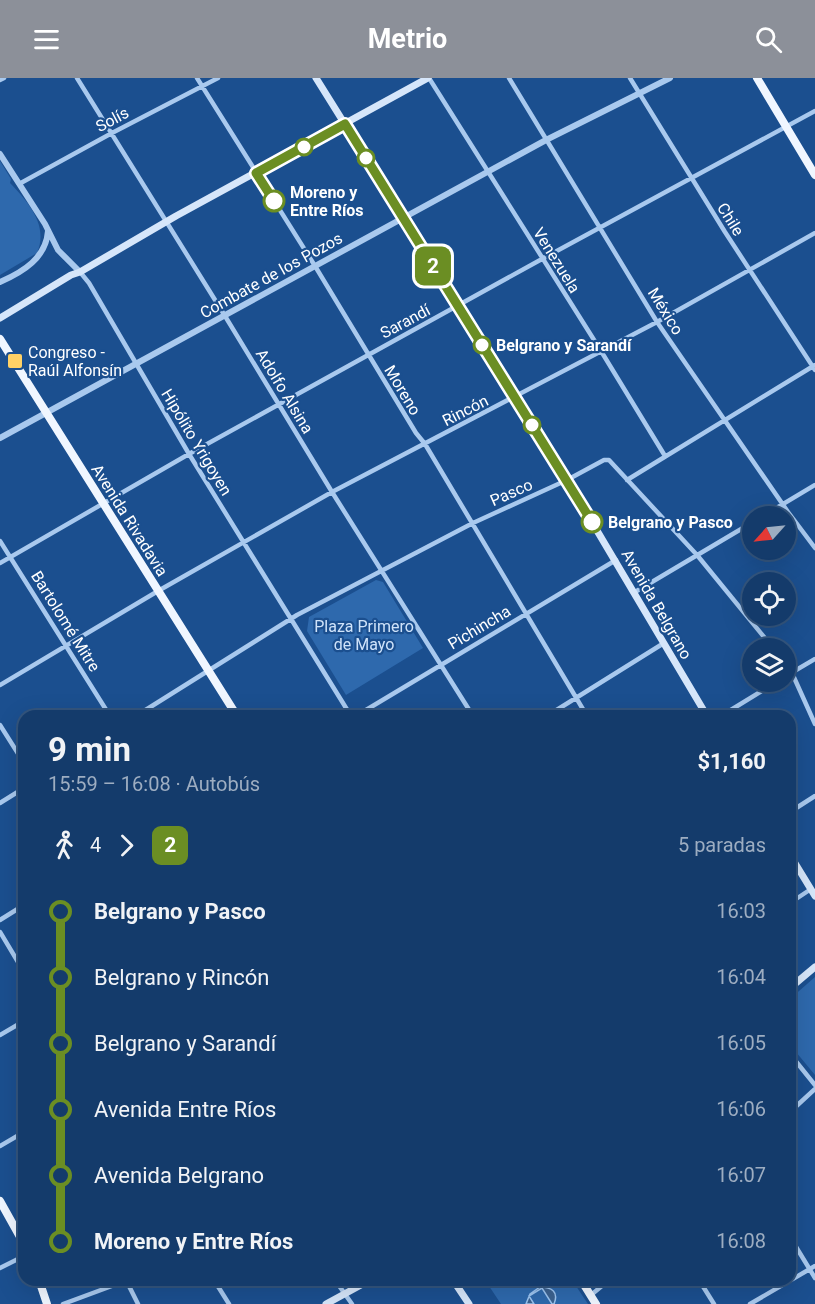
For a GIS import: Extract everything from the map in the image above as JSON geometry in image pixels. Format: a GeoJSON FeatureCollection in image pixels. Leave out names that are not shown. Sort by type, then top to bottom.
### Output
{"type":"FeatureCollection","features":[{"type":"Feature","properties":{"kind":"main road","name":"Avenida Belgrano"},"geometry":{"type":"LineString","coordinates":[[316,78],[567,480],[703,710]]}},
{"type":"Feature","properties":{"kind":"main road"},"geometry":{"type":"LineString","coordinates":[[0,318],[71,275],[428,78]]}},
{"type":"Feature","properties":{"kind":"main road"},"geometry":{"type":"LineString","coordinates":[[757,78],[815,175]]}},
{"type":"Feature","properties":{"kind":"main road","name":"Avenida Rivadavia"},"geometry":{"type":"LineString","coordinates":[[0,339],[233,710]]}},
{"type":"Feature","properties":{"kind":"main road"},"geometry":{"type":"LineString","coordinates":[[796,865],[815,896]]}},
{"type":"Feature","properties":{"kind":"main road"},"geometry":{"type":"LineString","coordinates":[[796,983],[815,967]]}},
{"type":"Feature","properties":{"kind":"main road"},"geometry":{"type":"LineString","coordinates":[[0,1201],[18,1233]]}},
{"type":"Feature","properties":{"kind":"main road"},"geometry":{"type":"LineString","coordinates":[[41,1286],[47,1304]]}},
{"type":"Feature","properties":{"kind":"main road"},"geometry":{"type":"LineString","coordinates":[[326,1304],[359,1286]]}},
{"type":"Feature","properties":{"kind":"main road"},"geometry":{"type":"LineString","coordinates":[[457,1286],[469,1304]]}},
{"type":"Feature","properties":{"kind":"main road"},"geometry":{"type":"LineString","coordinates":[[585,1286],[596,1304]]}},
{"type":"Feature","properties":{"kind":"street"},"geometry":{"type":"LineString","coordinates":[[0,80],[4,78]]}},
{"type":"Feature","properties":{"kind":"street","name":"Adolfo Alsina"},"geometry":{"type":"LineString","coordinates":[[76,78],[469,710]]}},
{"type":"Feature","properties":{"kind":"street","name":"Moreno"},"geometry":{"type":"LineString","coordinates":[[197,78],[473,522],[583,710]]}},
{"type":"Feature","properties":{"kind":"street","name":"Solís"},"geometry":{"type":"LineString","coordinates":[[19,184],[218,78]]}},
{"type":"Feature","properties":{"kind":"street","name":"Venezuela"},"geometry":{"type":"LineString","coordinates":[[428,78],[665,456]]}},
{"type":"Feature","properties":{"kind":"street","name":"México"},"geometry":{"type":"LineString","coordinates":[[509,78],[657,322],[815,548]]}},
{"type":"Feature","properties":{"kind":"street","name":"Chile"},"geometry":{"type":"LineString","coordinates":[[630,78],[750,270],[814,367]]}},
{"type":"Feature","properties":{"kind":"street","name":"Combate de los Pozos"},"geometry":{"type":"LineString","coordinates":[[0,438],[488,171],[670,78]]}},
{"type":"Feature","properties":{"kind":"street","name":"Sarandí"},"geometry":{"type":"LineString","coordinates":[[0,563],[279,404],[815,111]]}},
{"type":"Feature","properties":{"kind":"street","name":"Hipólito Yrigoyen"},"geometry":{"type":"LineString","coordinates":[[0,154],[48,229],[58,250],[89,283],[189,454],[347,710]]}},
{"type":"Feature","properties":{"kind":"street"},"geometry":{"type":"LineString","coordinates":[[0,282],[37,260],[45,247],[48,229]]}},
{"type":"Feature","properties":{"kind":"street","name":"Rincón"},"geometry":{"type":"LineString","coordinates":[[0,685],[158,591],[332,492],[657,322],[815,233]]}},
{"type":"Feature","properties":{"kind":"street"},"geometry":{"type":"LineString","coordinates":[[765,638],[697,555],[627,480],[724,419],[814,367]]}},
{"type":"Feature","properties":{"kind":"street","name":"Pasco"},"geometry":{"type":"LineString","coordinates":[[145,710],[291,620],[381,569],[473,522],[567,480],[604,460],[609,460],[627,480]]}},
{"type":"Feature","properties":{"kind":"street"},"geometry":{"type":"LineString","coordinates":[[780,506],[815,485]]}},
{"type":"Feature","properties":{"kind":"street"},"geometry":{"type":"LineString","coordinates":[[635,592],[742,528]]}},
{"type":"Feature","properties":{"kind":"street","name":"Bartolomé Mitre"},"geometry":{"type":"LineString","coordinates":[[0,541],[106,710]]}},
{"type":"Feature","properties":{"kind":"street","name":"Pichincha"},"geometry":{"type":"LineString","coordinates":[[366,710],[616,560]]}},
{"type":"Feature","properties":{"kind":"street"},"geometry":{"type":"LineString","coordinates":[[557,710],[664,643]]}},
{"type":"Feature","properties":{"kind":"street"},"geometry":{"type":"LineString","coordinates":[[796,671],[815,659]]}},
{"type":"Feature","properties":{"kind":"street"},"geometry":{"type":"LineString","coordinates":[[796,682],[815,724]]}},
{"type":"Feature","properties":{"kind":"street"},"geometry":{"type":"LineString","coordinates":[[731,710],[760,692]]}},
{"type":"Feature","properties":{"kind":"street"},"geometry":{"type":"LineString","coordinates":[[0,725],[18,754]]}},
{"type":"Feature","properties":{"kind":"street"},"geometry":{"type":"LineString","coordinates":[[0,803],[18,792]]}},
{"type":"Feature","properties":{"kind":"street"},"geometry":{"type":"LineString","coordinates":[[796,808],[815,796]]}},
{"type":"Feature","properties":{"kind":"street"},"geometry":{"type":"LineString","coordinates":[[796,899],[811,889]]}},
{"type":"Feature","properties":{"kind":"street"},"geometry":{"type":"LineString","coordinates":[[0,920],[18,909]]}},
{"type":"Feature","properties":{"kind":"street"},"geometry":{"type":"LineString","coordinates":[[0,932],[18,962]]}},
{"type":"Feature","properties":{"kind":"street"},"geometry":{"type":"LineString","coordinates":[[0,1035],[18,1024]]}},
{"type":"Feature","properties":{"kind":"street"},"geometry":{"type":"LineString","coordinates":[[796,1062],[815,1087],[796,1107]]}},
{"type":"Feature","properties":{"kind":"street"},"geometry":{"type":"LineString","coordinates":[[0,1146],[18,1136]]}},
{"type":"Feature","properties":{"kind":"street"},"geometry":{"type":"LineString","coordinates":[[796,1247],[815,1278]]}},
{"type":"Feature","properties":{"kind":"street"},"geometry":{"type":"LineString","coordinates":[[0,1268],[18,1259]]}},
{"type":"Feature","properties":{"kind":"street"},"geometry":{"type":"LineString","coordinates":[[796,1277],[815,1266]]}},
{"type":"Feature","properties":{"kind":"street"},"geometry":{"type":"LineString","coordinates":[[63,1304],[111,1286]]}},
{"type":"Feature","properties":{"kind":"street"},"geometry":{"type":"LineString","coordinates":[[130,1286],[138,1304]]}},
{"type":"Feature","properties":{"kind":"street"},"geometry":{"type":"LineString","coordinates":[[218,1286],[229,1304]]}},
{"type":"Feature","properties":{"kind":"street"},"geometry":{"type":"LineString","coordinates":[[339,1286],[352,1304]]}},
{"type":"Feature","properties":{"kind":"street"},"geometry":{"type":"LineString","coordinates":[[591,1295],[602,1286]]}},
{"type":"Feature","properties":{"kind":"street"},"geometry":{"type":"LineString","coordinates":[[703,1286],[714,1304]]}},
{"type":"Feature","properties":{"kind":"street"},"geometry":{"type":"LineString","coordinates":[[750,1304],[780,1286]]}},
{"type":"Feature","properties":{"kind":"green space"},"geometry":{"type":"Polygon","coordinates":[[[0,161],[11,179],[10,183],[35,215],[40,243],[37,253],[0,275],[0,161]]]}},
{"type":"Feature","properties":{"kind":"green space","name":"Plaza Primero de Mayo"},"geometry":{"type":"Polygon","coordinates":[[[376,580],[383,582],[423,648],[346,695],[307,631],[309,617],[376,580]]]}},
{"type":"Feature","properties":{"kind":"green space"},"geometry":{"type":"Polygon","coordinates":[[[815,977],[815,1075],[796,1052],[796,994],[815,977]]]}},
{"type":"Feature","properties":{"kind":"green space"},"geometry":{"type":"Polygon","coordinates":[[[489,1286],[576,1286],[588,1304],[501,1304],[489,1286]]]}},
{"type":"Feature","properties":{"kind":"shaded area"},"geometry":{"type":"Polygon","coordinates":[[[540,1287],[544,1287],[551,1289],[556,1296],[552,1304],[542,1288],[529,1296],[540,1287]]]}},
{"type":"Feature","properties":{"kind":"shaded area"},"geometry":{"type":"Polygon","coordinates":[[[529,1296],[534,1304],[526,1304],[529,1296]]]}},
{"type":"Feature","properties":{"kind":"bus line","name":"2"},"geometry":{"type":"LineString","coordinates":[[274,201],[256,173],[345,124],[592,522]]}},
{"type":"Feature","properties":{"kind":"place","name":"Moreno y Entre Ríos"},"geometry":{"type":"Point","coordinates":[274,201]}},
{"type":"Feature","properties":{"kind":"place","name":"Belgrano y Sarandí"},"geometry":{"type":"Point","coordinates":[482,345]}},
{"type":"Feature","properties":{"kind":"place","name":"Congreso - Raúl Alfonsín"},"geometry":{"type":"Point","coordinates":[15,361]}},
{"type":"Feature","properties":{"kind":"place","name":"Belgrano y Pasco"},"geometry":{"type":"Point","coordinates":[592,522]}}]}
